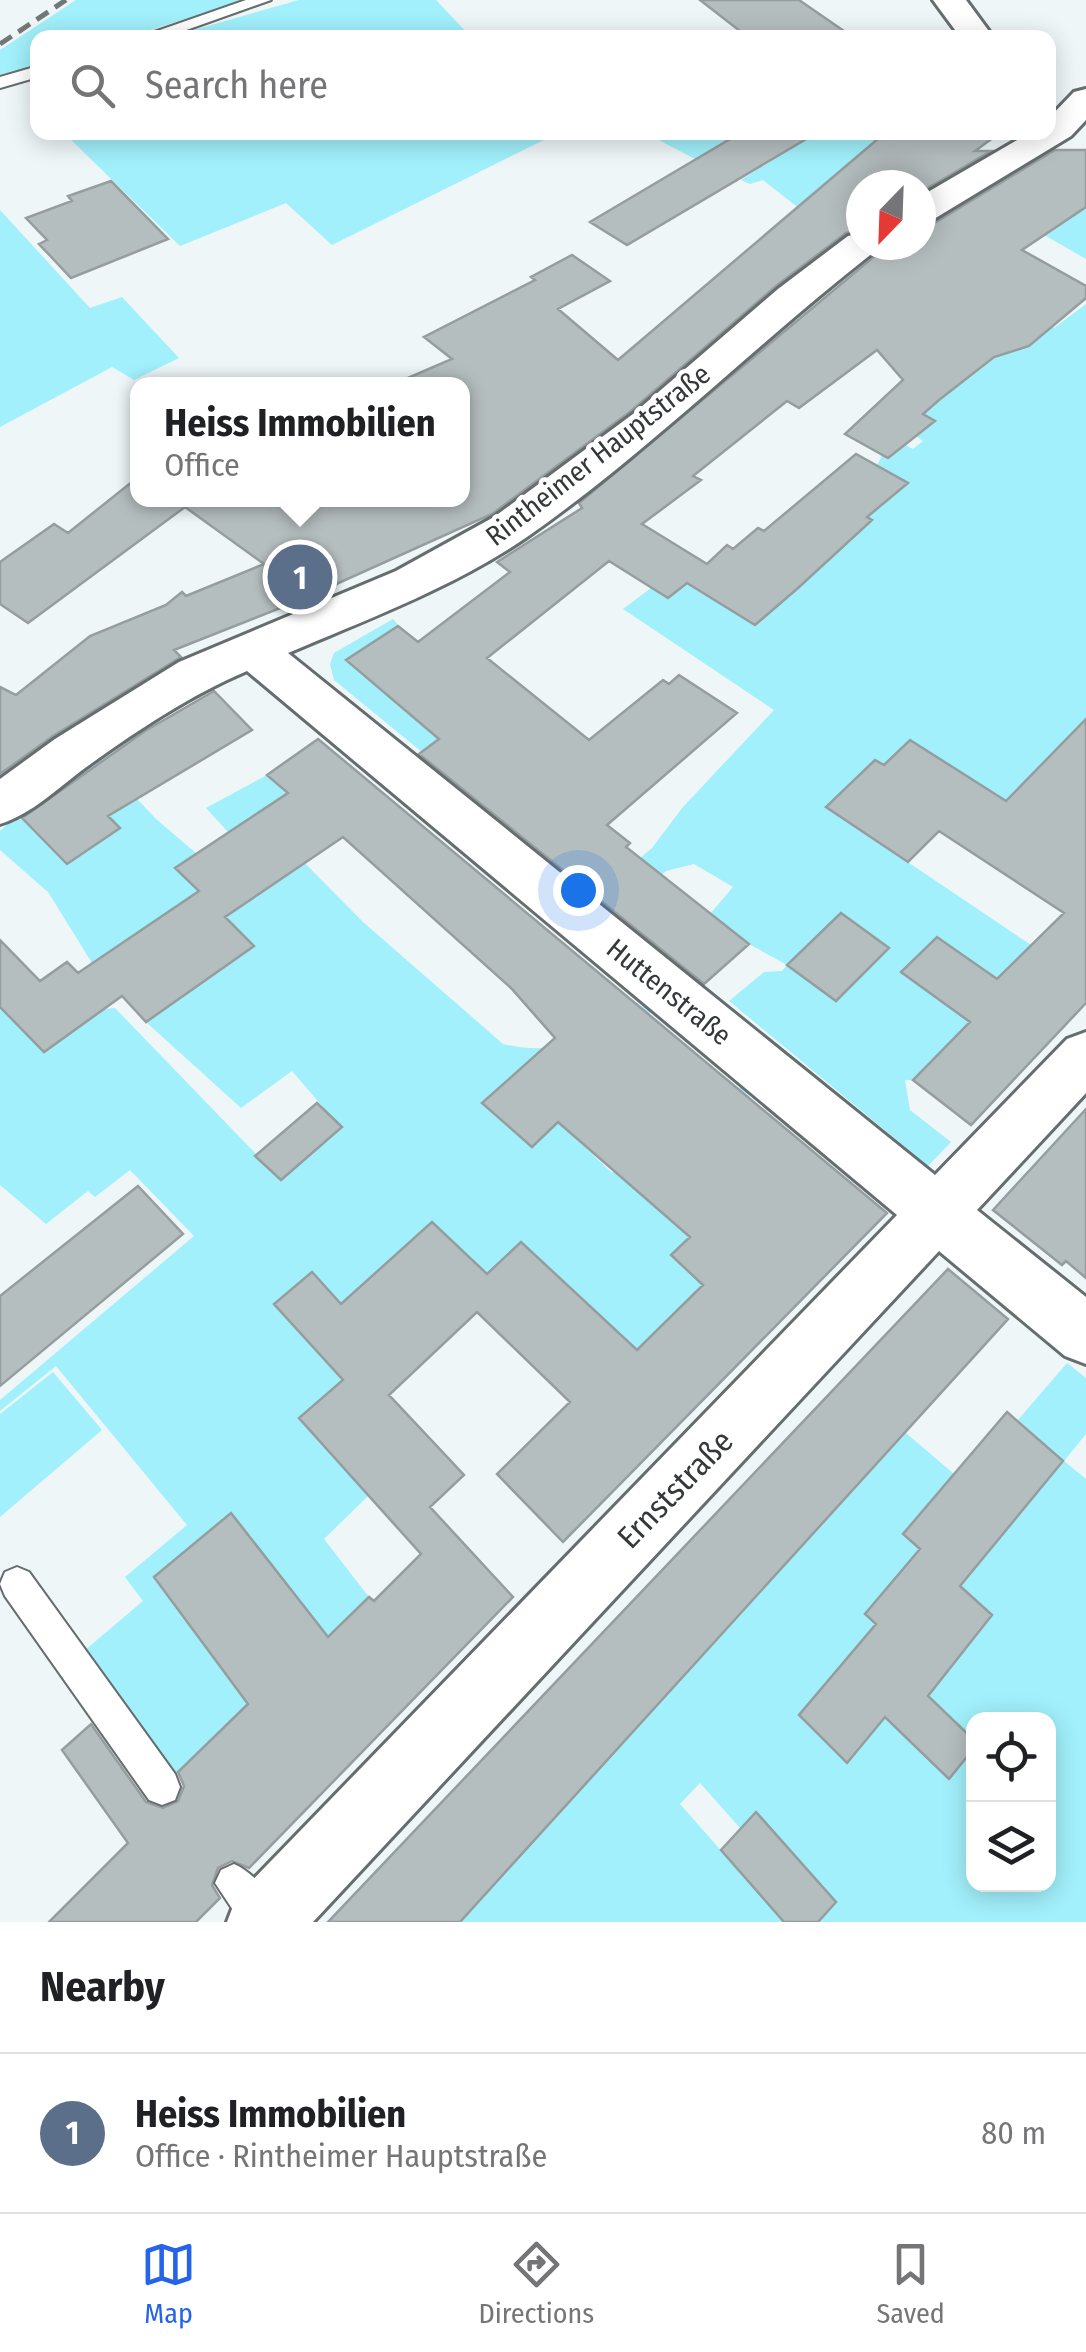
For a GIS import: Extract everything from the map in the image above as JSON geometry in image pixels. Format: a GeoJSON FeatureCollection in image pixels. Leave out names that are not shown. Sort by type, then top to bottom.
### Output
{"type":"FeatureCollection","features":[{"type":"Feature","properties":{"kind":"street"},"geometry":{"type":"LineString","coordinates":[[949,0],[972,30]]}},
{"type":"Feature","properties":{"kind":"street"},"geometry":{"type":"LineString","coordinates":[[1056,130],[1072,111]]}},
{"type":"Feature","properties":{"kind":"street"},"geometry":{"type":"LineString","coordinates":[[936,203],[1044,140]]}},
{"type":"Feature","properties":{"kind":"street","name":"Rintheimer Hauptstraße"},"geometry":{"type":"LineString","coordinates":[[0,806],[137,708],[195,674],[412,582],[509,528],[648,424],[802,288],[846,255]]}},
{"type":"Feature","properties":{"kind":"street","name":"Huttenstraße"},"geometry":{"type":"LineString","coordinates":[[251,649],[1086,1335]]}},
{"type":"Feature","properties":{"kind":"street","name":"Ernststraße"},"geometry":{"type":"LineString","coordinates":[[254,1909],[938,1213],[1086,1056]]}},
{"type":"Feature","properties":{"kind":"lane"},"geometry":{"type":"LineString","coordinates":[[170,30],[263,0]]}},
{"type":"Feature","properties":{"kind":"lane"},"geometry":{"type":"LineString","coordinates":[[0,83],[30,74]]}},
{"type":"Feature","properties":{"kind":"lane"},"geometry":{"type":"LineString","coordinates":[[17,1584],[162,1788]]}},
{"type":"Feature","properties":{"kind":"shaded area"},"geometry":{"type":"Polygon","coordinates":[[[76,0],[245,0],[150,30],[30,30],[76,0]]]}},
{"type":"Feature","properties":{"kind":"shaded area"},"geometry":{"type":"Polygon","coordinates":[[[299,0],[436,0],[464,30],[194,30],[299,0]]]}},
{"type":"Feature","properties":{"kind":"shaded area"},"geometry":{"type":"Polygon","coordinates":[[[30,30],[30,68],[0,78],[0,50],[30,30]]]}},
{"type":"Feature","properties":{"kind":"shaded area"},"geometry":{"type":"Polygon","coordinates":[[[71,140],[544,140],[332,245],[286,203],[180,246],[71,140]]]}},
{"type":"Feature","properties":{"kind":"shaded area"},"geometry":{"type":"Polygon","coordinates":[[[658,140],[730,140],[697,160],[658,140]]]}},
{"type":"Feature","properties":{"kind":"shaded area"},"geometry":{"type":"Polygon","coordinates":[[[804,140],[889,140],[901,149],[901,154],[869,170],[846,170],[846,181],[796,206],[763,180],[750,184],[741,180],[804,140]]]}},
{"type":"Feature","properties":{"kind":"shaded area"},"geometry":{"type":"Polygon","coordinates":[[[1086,207],[1086,259],[1039,232],[1086,207]]]}},
{"type":"Feature","properties":{"kind":"shaded area"},"geometry":{"type":"Polygon","coordinates":[[[0,210],[90,308],[122,297],[179,358],[140,377],[130,378],[112,367],[0,427],[0,210]]]}},
{"type":"Feature","properties":{"kind":"shaded area"},"geometry":{"type":"Polygon","coordinates":[[[973,287],[1054,328],[1086,304],[1086,719],[1030,777],[1086,812],[957,813],[876,760],[826,807],[1031,945],[983,994],[991,1001],[913,1080],[905,1080],[910,1110],[951,1142],[928,1166],[729,1001],[764,972],[782,971],[787,965],[749,944],[710,914],[733,887],[694,864],[666,871],[620,910],[598,893],[652,848],[683,807],[774,710],[623,609],[651,588],[668,598],[687,583],[755,625],[871,521],[867,517],[907,483],[877,466],[882,455],[899,442],[913,449],[923,441],[916,436],[935,421],[923,414],[994,357],[1029,346],[1040,338],[973,287]]]}},
{"type":"Feature","properties":{"kind":"shaded area"},"geometry":{"type":"Polygon","coordinates":[[[393,619],[399,626],[347,660],[391,698],[443,664],[509,703],[528,690],[573,728],[481,713],[422,752],[334,680],[330,664],[334,653],[393,619]]]}},
{"type":"Feature","properties":{"kind":"shaded area"},"geometry":{"type":"Polygon","coordinates":[[[99,759],[156,819],[197,854],[176,868],[199,891],[92,963],[48,892],[0,850],[0,831],[14,818],[24,820],[67,864],[120,829],[77,786],[81,771],[99,759]]]}},
{"type":"Feature","properties":{"kind":"shaded area"},"geometry":{"type":"Polygon","coordinates":[[[267,775],[303,806],[273,831],[363,922],[503,1044],[525,1048],[558,1046],[583,1032],[626,996],[651,1012],[590,1065],[564,1127],[612,1173],[690,1133],[741,1087],[756,1104],[691,1164],[665,1214],[690,1237],[671,1255],[692,1275],[722,1267],[610,1377],[502,1289],[432,1223],[341,1305],[317,1351],[342,1380],[300,1418],[368,1496],[324,1539],[369,1597],[294,1670],[288,1665],[175,1775],[84,1651],[143,1601],[125,1577],[187,1525],[56,1366],[0,1411],[0,1400],[194,1236],[130,1170],[95,1197],[88,1191],[46,1224],[0,1185],[0,1007],[44,1051],[105,1009],[115,1008],[281,1180],[341,1128],[292,1071],[241,1108],[146,1022],[253,947],[225,917],[241,824],[228,832],[206,808],[267,775]]]}},
{"type":"Feature","properties":{"kind":"shaded area"},"geometry":{"type":"Polygon","coordinates":[[[1067,1363],[1086,1378],[1086,1434],[1064,1461],[1086,1479],[1086,1922],[818,1922],[835,1901],[757,1813],[741,1829],[700,1783],[680,1804],[784,1922],[460,1922],[906,1433],[954,1474],[903,1533],[930,1559],[866,1614],[876,1624],[800,1715],[885,1717],[949,1779],[966,1757],[966,1892],[1056,1892],[1056,1712],[966,1712],[966,1733],[928,1696],[992,1616],[960,1586],[1063,1461],[1017,1421],[1067,1363]]]}},
{"type":"Feature","properties":{"kind":"shaded area"},"geometry":{"type":"Polygon","coordinates":[[[53,1372],[102,1430],[0,1517],[0,1414],[53,1372]]]}},
{"type":"Feature","properties":{"kind":"building"},"geometry":{"type":"Polygon","coordinates":[[[700,0],[799,0],[842,30],[739,30],[700,0]]]}},
{"type":"Feature","properties":{"kind":"building"},"geometry":{"type":"Polygon","coordinates":[[[728,140],[804,140],[627,245],[590,222],[728,140]]]}},
{"type":"Feature","properties":{"kind":"building"},"geometry":{"type":"Polygon","coordinates":[[[877,140],[990,140],[975,151],[991,151],[936,183],[936,170],[846,170],[846,233],[776,286],[631,411],[492,514],[303,599],[174,650],[181,657],[53,736],[0,774],[0,687],[16,695],[90,636],[166,605],[182,592],[186,596],[264,564],[185,507],[470,507],[470,377],[410,377],[452,359],[424,337],[535,280],[531,277],[572,255],[610,281],[558,309],[618,360],[877,140]]]}},
{"type":"Feature","properties":{"kind":"building"},"geometry":{"type":"Polygon","coordinates":[[[1055,150],[1086,150],[1086,207],[1022,250],[1086,286],[1086,298],[1029,346],[994,357],[939,400],[923,414],[935,421],[888,458],[845,434],[903,380],[877,350],[799,408],[787,401],[693,476],[701,480],[642,524],[707,564],[727,545],[733,549],[758,528],[764,531],[856,454],[908,483],[867,517],[872,520],[755,625],[687,583],[668,598],[609,561],[487,658],[589,740],[663,680],[669,684],[679,675],[737,713],[607,825],[630,843],[626,847],[749,944],[704,984],[419,754],[439,739],[346,660],[398,626],[418,642],[510,572],[497,562],[582,508],[579,503],[870,260],[936,260],[936,222],[1055,150]]]}},
{"type":"Feature","properties":{"kind":"building"},"geometry":{"type":"Polygon","coordinates":[[[111,181],[168,239],[71,278],[39,244],[47,240],[26,218],[72,201],[68,196],[111,181]]]}},
{"type":"Feature","properties":{"kind":"building"},"geometry":{"type":"Polygon","coordinates":[[[130,483],[130,507],[185,507],[28,623],[0,604],[0,562],[54,524],[68,533],[130,483]]]}},
{"type":"Feature","properties":{"kind":"building"},"geometry":{"type":"Polygon","coordinates":[[[214,691],[252,730],[108,816],[120,828],[67,864],[22,818],[145,731],[214,691]]]}},
{"type":"Feature","properties":{"kind":"building"},"geometry":{"type":"Polygon","coordinates":[[[1086,719],[1086,1003],[971,1125],[913,1080],[970,1022],[901,972],[937,937],[997,979],[1064,913],[939,831],[908,862],[826,807],[875,760],[884,765],[910,740],[1006,801],[1086,719]]]}},
{"type":"Feature","properties":{"kind":"building"},"geometry":{"type":"Polygon","coordinates":[[[318,739],[887,1213],[563,1542],[497,1474],[570,1402],[477,1312],[389,1395],[464,1475],[430,1507],[513,1597],[249,1868],[232,1861],[218,1868],[212,1885],[220,1898],[196,1922],[49,1922],[128,1843],[62,1750],[91,1724],[146,1802],[163,1808],[178,1801],[184,1786],[178,1772],[248,1704],[154,1577],[231,1513],[328,1637],[369,1597],[374,1601],[421,1554],[299,1418],[343,1380],[274,1304],[312,1272],[341,1304],[432,1222],[487,1274],[521,1242],[637,1350],[703,1285],[671,1255],[690,1237],[558,1122],[532,1147],[482,1103],[555,1038],[511,988],[343,837],[225,917],[254,946],[146,1022],[122,996],[44,1052],[0,1007],[0,940],[40,981],[67,962],[78,973],[199,891],[175,868],[288,793],[267,775],[318,739]]]}},
{"type":"Feature","properties":{"kind":"building"},"geometry":{"type":"Polygon","coordinates":[[[841,913],[889,948],[836,1001],[787,965],[841,913]]]}},
{"type":"Feature","properties":{"kind":"building"},"geometry":{"type":"Polygon","coordinates":[[[317,1103],[342,1127],[281,1180],[255,1156],[317,1103]]]}},
{"type":"Feature","properties":{"kind":"building"},"geometry":{"type":"Polygon","coordinates":[[[1086,1109],[1086,1278],[1066,1261],[1062,1265],[993,1210],[1086,1109]]]}},
{"type":"Feature","properties":{"kind":"building"},"geometry":{"type":"Polygon","coordinates":[[[138,1186],[183,1234],[0,1386],[0,1296],[138,1186]]]}},
{"type":"Feature","properties":{"kind":"building"},"geometry":{"type":"Polygon","coordinates":[[[948,1269],[1008,1319],[460,1922],[328,1922],[948,1269]]]}},
{"type":"Feature","properties":{"kind":"building"},"geometry":{"type":"Polygon","coordinates":[[[1007,1412],[1063,1461],[960,1586],[992,1615],[928,1696],[966,1732],[966,1758],[949,1779],[885,1717],[847,1763],[799,1715],[876,1624],[865,1614],[920,1549],[903,1534],[1007,1412]]]}},
{"type":"Feature","properties":{"kind":"building"},"geometry":{"type":"Polygon","coordinates":[[[756,1812],[836,1902],[818,1922],[784,1922],[721,1850],[756,1812]]]}},
{"type":"Feature","properties":{"kind":"railway"},"geometry":{"type":"LineString","coordinates":[[0,44],[66,0]]}},
{"type":"Feature","properties":{"kind":"place","name":"Heiss Immobilien"},"geometry":{"type":"Point","coordinates":[300,577]}}]}
